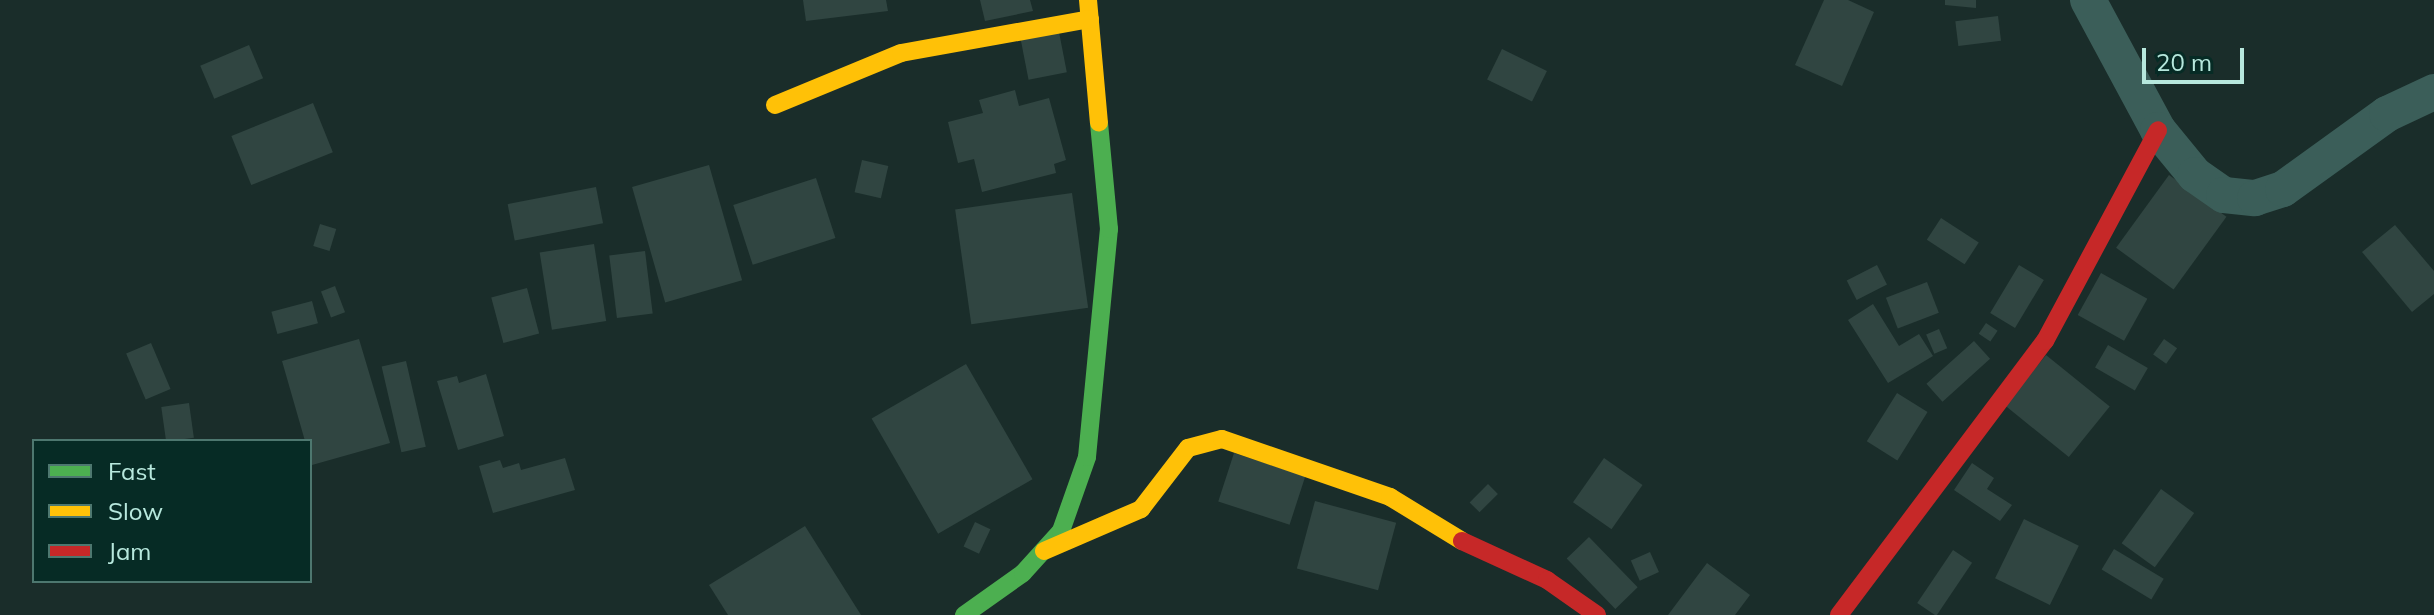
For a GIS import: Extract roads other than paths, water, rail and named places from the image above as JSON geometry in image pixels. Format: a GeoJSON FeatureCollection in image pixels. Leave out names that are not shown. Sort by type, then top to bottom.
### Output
{"type":"FeatureCollection","features":[{"type":"Feature","properties":{"kind":"street"},"geometry":{"type":"LineString","coordinates":[[2088,0],[2158,130],[2195,175],[2224,195],[2255,198],[2283,189],[2387,114],[2434,92]]}},
{"type":"Feature","properties":{"kind":"street"},"geometry":{"type":"LineString","coordinates":[[775,105],[901,53],[1089,9],[1109,229],[1099,367],[1087,457],[1073,506],[1044,551],[1023,573],[964,615]]}},
{"type":"Feature","properties":{"kind":"street"},"geometry":{"type":"LineString","coordinates":[[1839,615],[2045,341],[2158,130]]}},
{"type":"Feature","properties":{"kind":"street"},"geometry":{"type":"LineString","coordinates":[[1044,551],[1141,509],[1188,448],[1222,439],[1390,497],[1468,545],[1547,580],[1597,615]]}}]}
